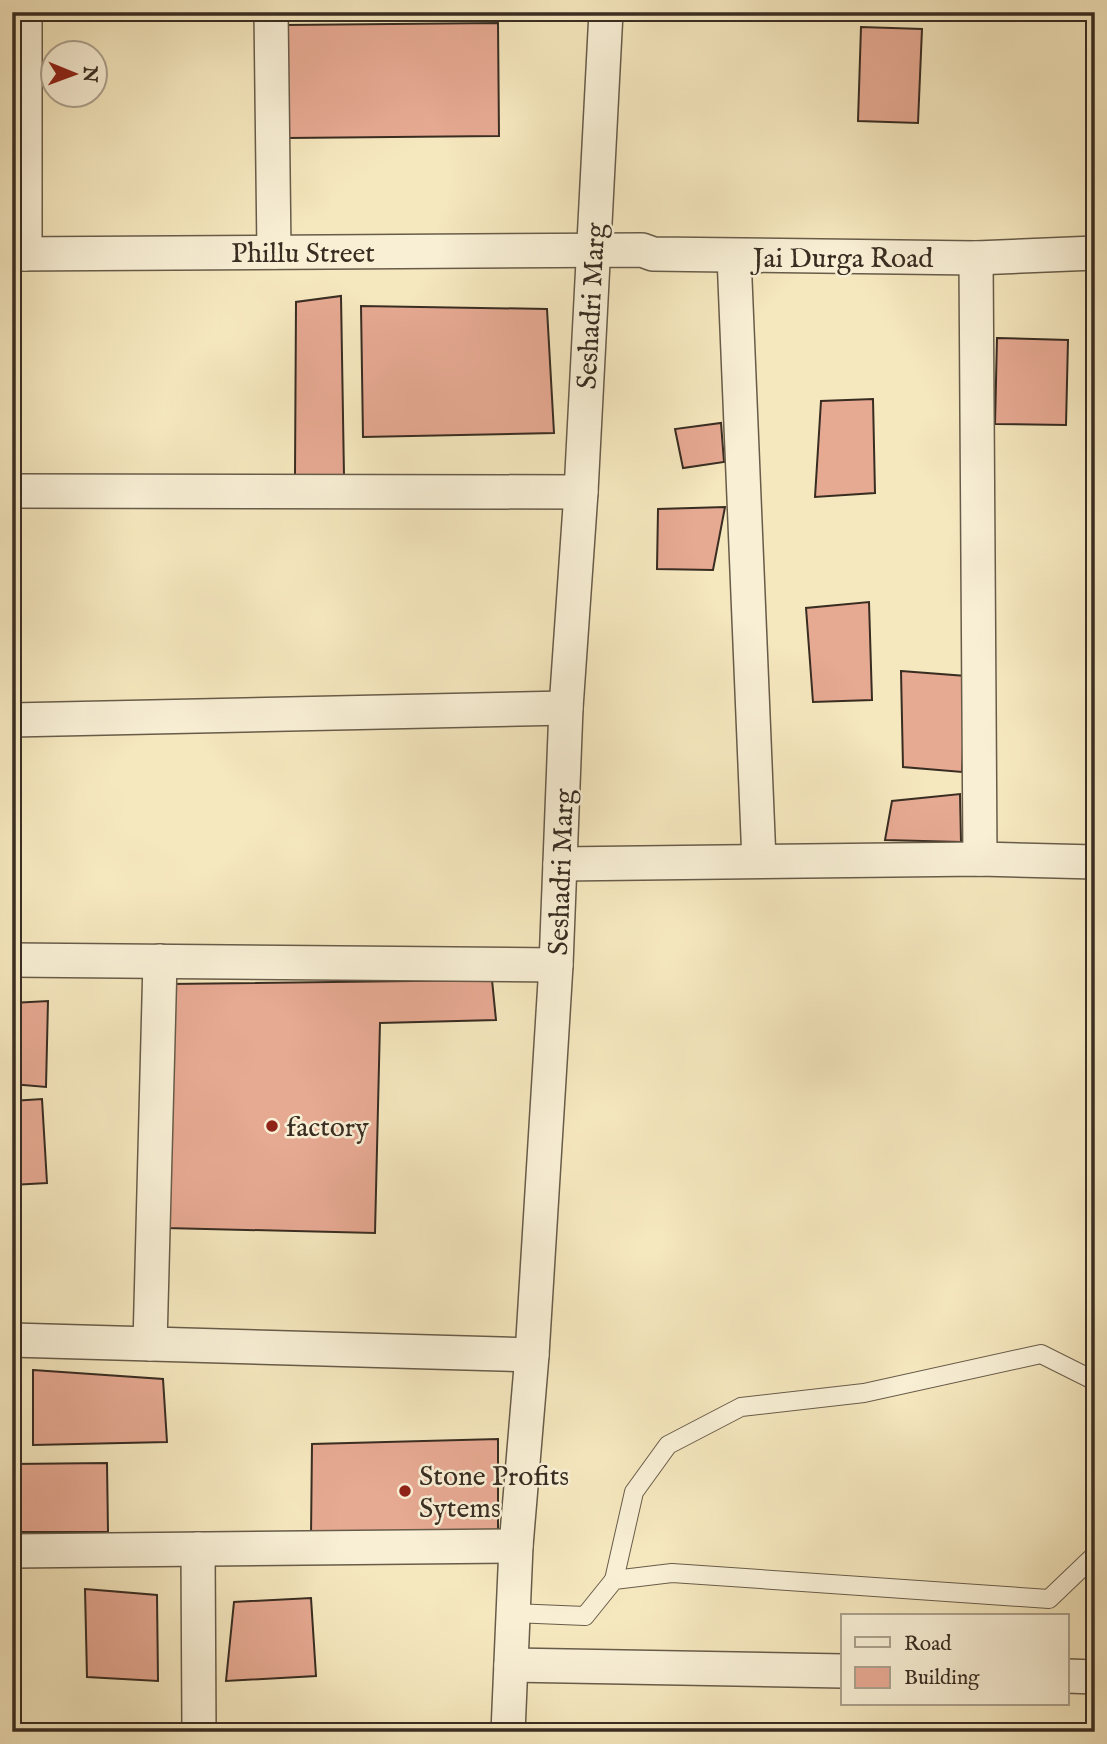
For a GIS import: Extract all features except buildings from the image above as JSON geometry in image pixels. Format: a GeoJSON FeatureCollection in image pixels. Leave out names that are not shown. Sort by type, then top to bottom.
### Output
{"type":"FeatureCollection","features":[{"type":"Feature","properties":{"kind":"street"},"geometry":{"type":"LineString","coordinates":[[19,254],[26,12]]}},
{"type":"Feature","properties":{"kind":"street"},"geometry":{"type":"LineString","coordinates":[[271,12],[274,252]]}},
{"type":"Feature","properties":{"kind":"street","name":"Seshadri Marg"},"geometry":{"type":"LineString","coordinates":[[508,1732],[516,1546],[532,1355],[556,965],[566,708],[581,492],[606,12]]}},
{"type":"Feature","properties":{"kind":"street","name":"Jai Durga Road"},"geometry":{"type":"LineString","coordinates":[[593,251],[642,250],[653,254],[734,256],[975,258],[1095,253]]}},
{"type":"Feature","properties":{"kind":"street","name":"Phillu Street"},"geometry":{"type":"LineString","coordinates":[[19,254],[593,251]]}},
{"type":"Feature","properties":{"kind":"street"},"geometry":{"type":"LineString","coordinates":[[734,256],[759,861]]}},
{"type":"Feature","properties":{"kind":"street"},"geometry":{"type":"LineString","coordinates":[[975,258],[980,859]]}},
{"type":"Feature","properties":{"kind":"street"},"geometry":{"type":"LineString","coordinates":[[12,491],[581,492]]}},
{"type":"Feature","properties":{"kind":"street"},"geometry":{"type":"LineString","coordinates":[[12,720],[566,708]]}},
{"type":"Feature","properties":{"kind":"street"},"geometry":{"type":"LineString","coordinates":[[560,864],[980,859],[1095,862]]}},
{"type":"Feature","properties":{"kind":"street"},"geometry":{"type":"LineString","coordinates":[[12,960],[556,965]]}},
{"type":"Feature","properties":{"kind":"street"},"geometry":{"type":"LineString","coordinates":[[150,1344],[160,961]]}},
{"type":"Feature","properties":{"kind":"street"},"geometry":{"type":"LineString","coordinates":[[12,1340],[532,1355]]}},
{"type":"Feature","properties":{"kind":"street"},"geometry":{"type":"LineString","coordinates":[[12,1551],[516,1546]]}},
{"type":"Feature","properties":{"kind":"street"},"geometry":{"type":"LineString","coordinates":[[198,1549],[199,1732]]}},
{"type":"Feature","properties":{"kind":"street"},"geometry":{"type":"LineString","coordinates":[[511,1665],[841,1671]]}},
{"type":"Feature","properties":{"kind":"street"},"geometry":{"type":"LineString","coordinates":[[1068,1676],[1095,1677]]}},
{"type":"Feature","properties":{"kind":"lane"},"geometry":{"type":"LineString","coordinates":[[513,1613],[585,1616],[614,1580],[634,1493],[661,1455],[668,1446],[741,1408],[864,1393],[1041,1354],[1095,1383]]}},
{"type":"Feature","properties":{"kind":"lane"},"geometry":{"type":"LineString","coordinates":[[614,1580],[672,1573],[1049,1599],[1095,1555]]}},
{"type":"Feature","properties":{"kind":"place","name":"factory"},"geometry":{"type":"Point","coordinates":[272,1126]}},
{"type":"Feature","properties":{"kind":"place","name":"Stone Profits Sytems"},"geometry":{"type":"Point","coordinates":[405,1491]}}]}
